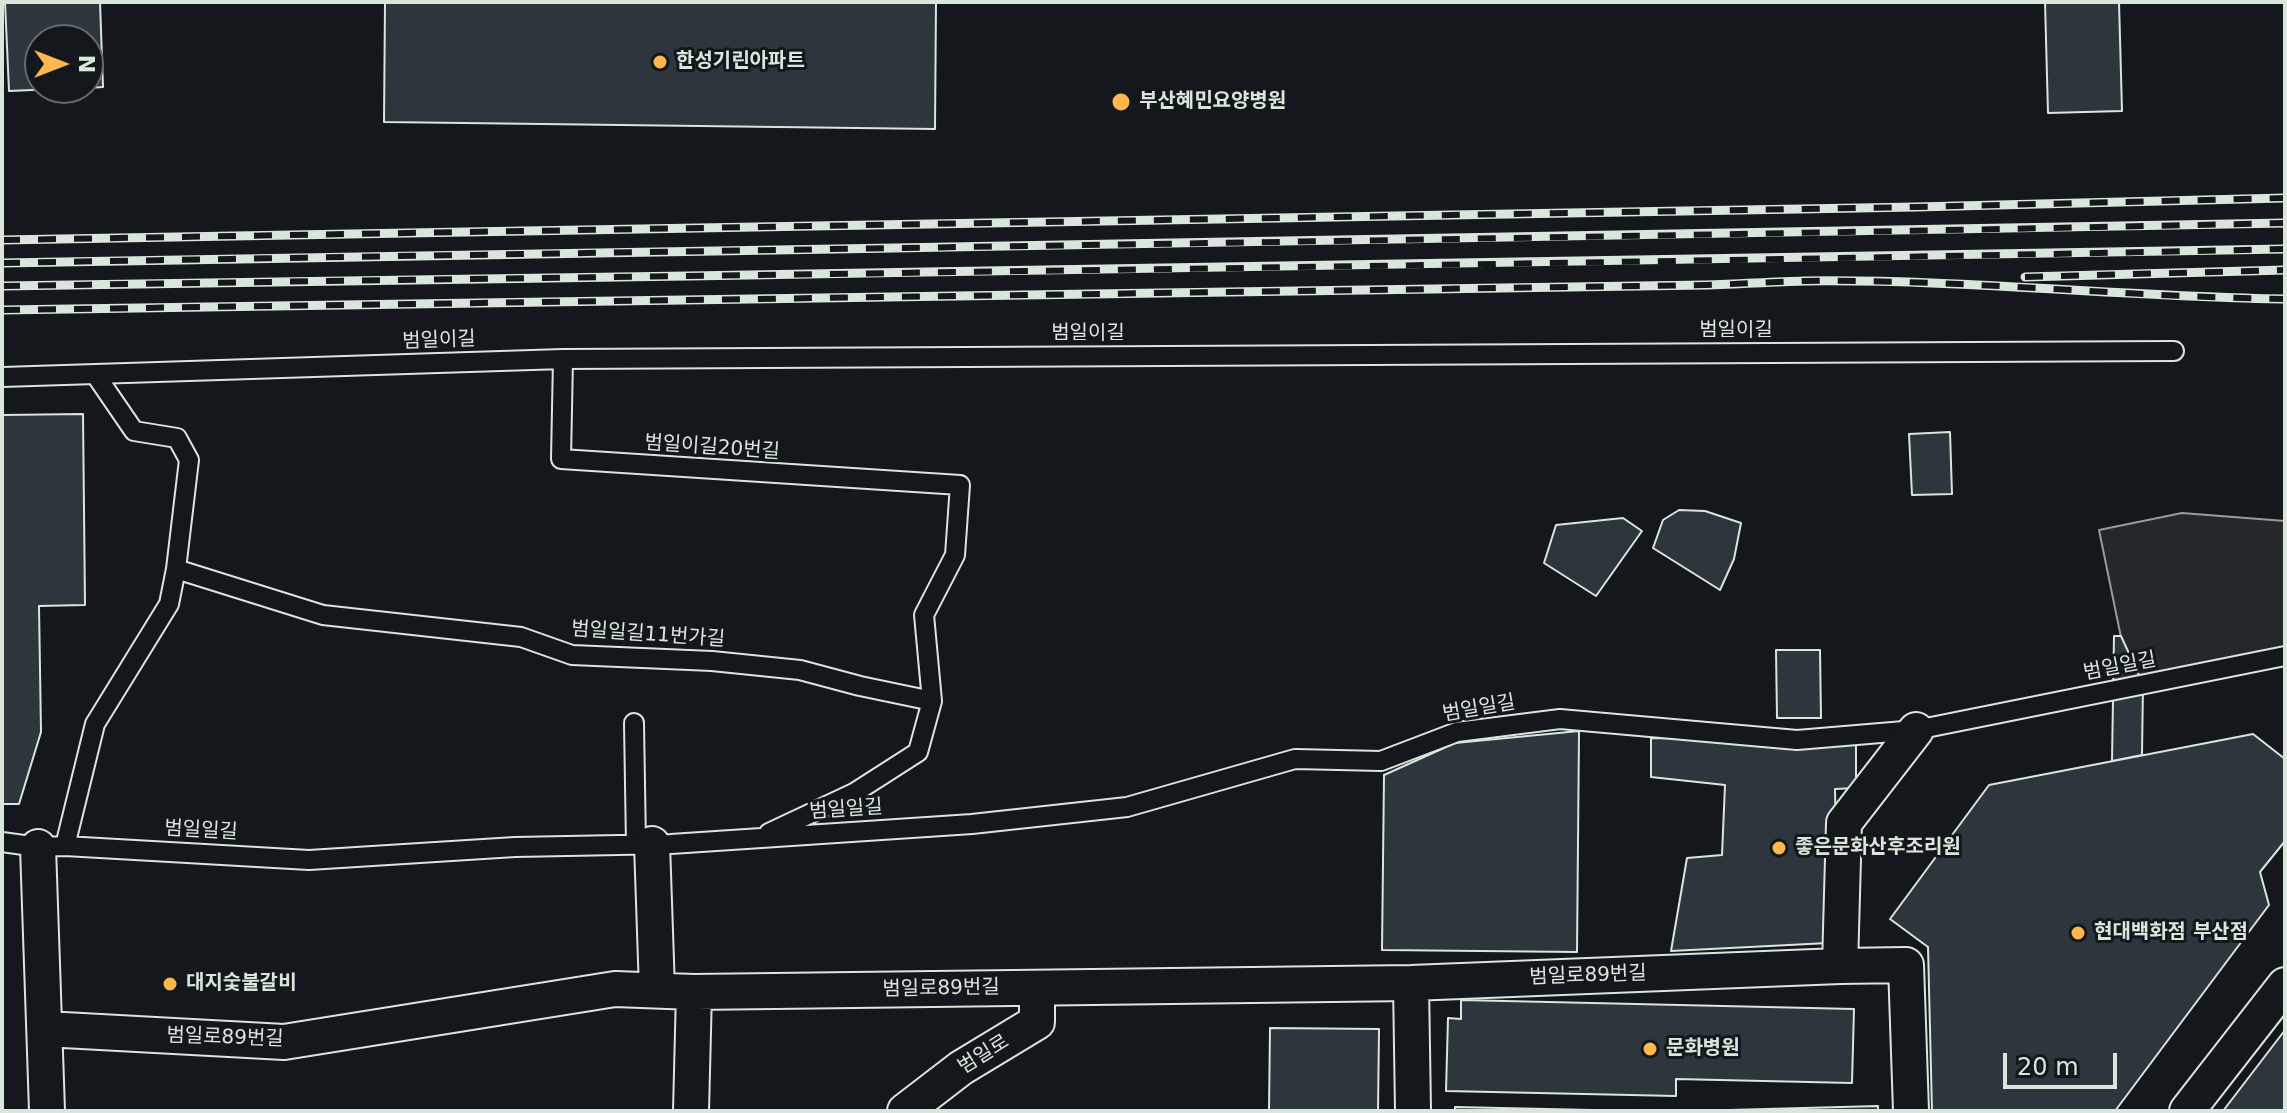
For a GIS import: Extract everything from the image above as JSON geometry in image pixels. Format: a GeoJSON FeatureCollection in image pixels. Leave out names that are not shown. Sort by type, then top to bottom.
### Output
{"type":"FeatureCollection","features":[{"type":"Feature","properties":{"kind":"street"},"geometry":{"type":"LineString","coordinates":[[1840,966],[1844,823],[1916,730]]}},
{"type":"Feature","properties":{"kind":"street"},"geometry":{"type":"LineString","coordinates":[[644,844],[657,990]]}},
{"type":"Feature","properties":{"kind":"street"},"geometry":{"type":"LineString","coordinates":[[47,1111],[45,1029],[52,846]]}},
{"type":"Feature","properties":{"kind":"street","name":"범일로89번길"},"geometry":{"type":"LineString","coordinates":[[45,1029],[284,1042],[615,989],[694,992],[1411,983],[1906,965],[1911,1111]]}},
{"type":"Feature","properties":{"kind":"street"},"geometry":{"type":"LineString","coordinates":[[1411,983],[1413,1111]]}},
{"type":"Feature","properties":{"kind":"street"},"geometry":{"type":"LineString","coordinates":[[2187,1111],[2285,985]]}},
{"type":"Feature","properties":{"kind":"street","name":"범일로"},"geometry":{"type":"LineString","coordinates":[[905,1111],[961,1068],[1037,1022],[1037,988]]}},
{"type":"Feature","properties":{"kind":"street"},"geometry":{"type":"LineString","coordinates":[[691,1111],[694,992]]}},
{"type":"Feature","properties":{"kind":"lane","name":"범일이길"},"geometry":{"type":"LineString","coordinates":[[2,377],[563,359],[2174,351]]}},
{"type":"Feature","properties":{"kind":"lane","name":"범일이길20번길"},"geometry":{"type":"LineString","coordinates":[[563,359],[561,459],[960,485],[955,555],[924,615],[932,701]]}},
{"type":"Feature","properties":{"kind":"lane"},"geometry":{"type":"LineString","coordinates":[[52,846],[95,724],[169,604],[189,460],[177,438],[134,431],[95,374]]}},
{"type":"Feature","properties":{"kind":"lane","name":"범일일길11번가길"},"geometry":{"type":"LineString","coordinates":[[176,569],[323,615],[521,637],[572,655],[712,661],[800,670],[932,701]]}},
{"type":"Feature","properties":{"kind":"lane","name":"범일일길"},"geometry":{"type":"LineString","coordinates":[[2,842],[309,860],[515,847],[759,838],[972,824],[1127,807],[1295,759],[1381,761],[1457,732],[1560,719],[1797,740],[1916,730],[2285,656]]}},
{"type":"Feature","properties":{"kind":"lane"},"geometry":{"type":"LineString","coordinates":[[759,838],[854,793],[918,752],[932,701]]}},
{"type":"Feature","properties":{"kind":"lane"},"geometry":{"type":"LineString","coordinates":[[634,723],[644,844]]}},
{"type":"Feature","properties":{"kind":"shaded area"},"geometry":{"type":"Polygon","coordinates":[[[2182,513],[2285,521],[2285,651],[2131,686],[2099,530],[2182,513]]]}},
{"type":"Feature","properties":{"kind":"building"},"geometry":{"type":"Polygon","coordinates":[[[5,2],[100,2],[101,24],[24,24],[24,90],[9,91],[5,2]]]}},
{"type":"Feature","properties":{"kind":"building","name":"한성기린아파트"},"geometry":{"type":"Polygon","coordinates":[[[385,2],[936,2],[935,129],[384,122],[385,2]]]}},
{"type":"Feature","properties":{"kind":"building"},"geometry":{"type":"Polygon","coordinates":[[[2045,2],[2119,2],[2122,111],[2048,113],[2045,2]]]}},
{"type":"Feature","properties":{"kind":"building"},"geometry":{"type":"Polygon","coordinates":[[[83,414],[85,605],[39,606],[41,732],[19,804],[2,804],[2,415],[83,414]]]}},
{"type":"Feature","properties":{"kind":"building"},"geometry":{"type":"Polygon","coordinates":[[[1950,432],[1952,494],[1912,495],[1909,434],[1950,432]]]}},
{"type":"Feature","properties":{"kind":"building"},"geometry":{"type":"Polygon","coordinates":[[[1679,510],[1705,511],[1741,523],[1734,559],[1720,590],[1653,548],[1663,520],[1679,510]]]}},
{"type":"Feature","properties":{"kind":"building"},"geometry":{"type":"Polygon","coordinates":[[[1623,518],[1642,531],[1596,596],[1544,563],[1556,525],[1623,518]]]}},
{"type":"Feature","properties":{"kind":"building"},"geometry":{"type":"Polygon","coordinates":[[[2114,636],[2121,636],[2143,684],[2142,755],[2112,761],[2114,636]]]}},
{"type":"Feature","properties":{"kind":"building"},"geometry":{"type":"Polygon","coordinates":[[[1776,650],[1820,650],[1821,718],[1777,718],[1776,650]]]}},
{"type":"Feature","properties":{"kind":"building"},"geometry":{"type":"Polygon","coordinates":[[[1579,731],[1577,952],[1382,950],[1384,775],[1455,743],[1579,731]]]}},
{"type":"Feature","properties":{"kind":"building","name":"현대백화점 부산점"},"geometry":{"type":"Polygon","coordinates":[[[2253,734],[2285,759],[2285,841],[2260,872],[2269,905],[2115,1111],[1932,1111],[1928,947],[1890,919],[1989,785],[2253,734]]]}},
{"type":"Feature","properties":{"kind":"building","name":"좋은문화산후조리원"},"geometry":{"type":"Polygon","coordinates":[[[1651,738],[1856,741],[1856,788],[1835,789],[1836,842],[1828,943],[1671,951],[1687,858],[1722,855],[1725,785],[1651,777],[1651,738]]]}},
{"type":"Feature","properties":{"kind":"building","name":"문화병원"},"geometry":{"type":"Polygon","coordinates":[[[1461,1000],[1854,1009],[1852,1083],[1676,1079],[1676,1096],[1446,1091],[1448,1018],[1461,1019],[1461,1000]]]}},
{"type":"Feature","properties":{"kind":"building"},"geometry":{"type":"Polygon","coordinates":[[[1270,1028],[1379,1029],[1378,1111],[1269,1111],[1270,1028]]]}},
{"type":"Feature","properties":{"kind":"building"},"geometry":{"type":"Polygon","coordinates":[[[2285,1030],[2285,1111],[2223,1111],[2285,1030]]]}},
{"type":"Feature","properties":{"kind":"building"},"geometry":{"type":"Polygon","coordinates":[[[1878,1106],[1878,1111],[1692,1111],[1878,1106]]]}},
{"type":"Feature","properties":{"kind":"building"},"geometry":{"type":"Polygon","coordinates":[[[1455,1107],[1638,1111],[1455,1111],[1455,1107]]]}},
{"type":"Feature","properties":{"kind":"railway"},"geometry":{"type":"LineString","coordinates":[[2,240],[2285,198]]}},
{"type":"Feature","properties":{"kind":"railway"},"geometry":{"type":"LineString","coordinates":[[2,263],[2285,223]]}},
{"type":"Feature","properties":{"kind":"railway"},"geometry":{"type":"LineString","coordinates":[[2,286],[2285,249]]}},
{"type":"Feature","properties":{"kind":"railway"},"geometry":{"type":"LineString","coordinates":[[2025,277],[2285,270]]}},
{"type":"Feature","properties":{"kind":"railway"},"geometry":{"type":"LineString","coordinates":[[2,310],[1706,285],[1804,281],[1924,283],[2285,299]]}},
{"type":"Feature","properties":{"kind":"place","name":"한성기린아파트"},"geometry":{"type":"Point","coordinates":[660,62]}},
{"type":"Feature","properties":{"kind":"place","name":"부산혜민요양병원"},"geometry":{"type":"Point","coordinates":[1121,102]}},
{"type":"Feature","properties":{"kind":"place","name":"좋은문화산후조리원"},"geometry":{"type":"Point","coordinates":[1779,848]}},
{"type":"Feature","properties":{"kind":"place","name":"현대백화점 부산점"},"geometry":{"type":"Point","coordinates":[2078,933]}},
{"type":"Feature","properties":{"kind":"place","name":"대지숯불갈비"},"geometry":{"type":"Point","coordinates":[170,984]}},
{"type":"Feature","properties":{"kind":"place","name":"문화병원"},"geometry":{"type":"Point","coordinates":[1650,1049]}}]}
